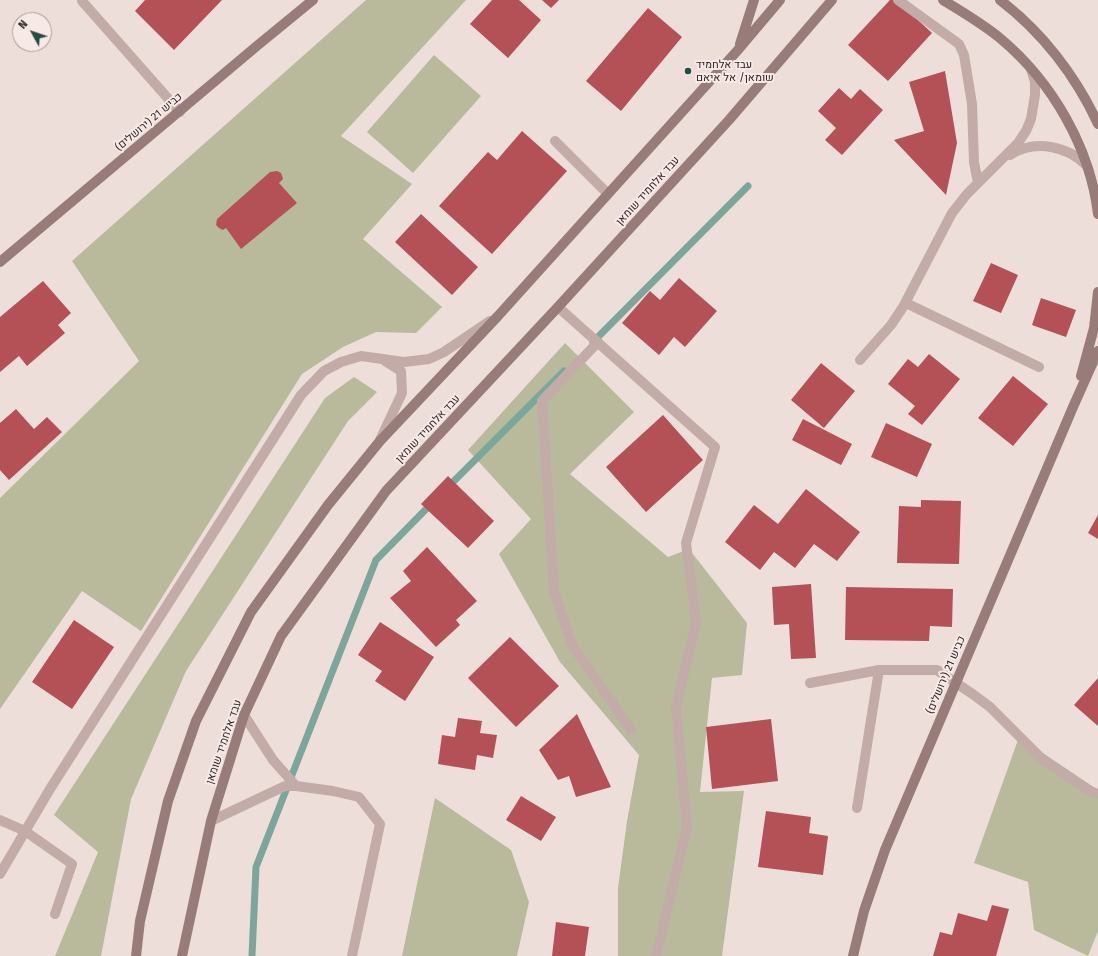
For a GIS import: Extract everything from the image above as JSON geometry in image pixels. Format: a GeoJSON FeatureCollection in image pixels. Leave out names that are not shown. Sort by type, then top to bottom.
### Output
{"type":"FeatureCollection","features":[{"type":"Feature","properties":{"kind":"main road","name":"כביש 21 (ירושלים)"},"geometry":{"type":"LineString","coordinates":[[0,262],[313,0]]}},
{"type":"Feature","properties":{"kind":"main road"},"geometry":{"type":"LineString","coordinates":[[737,51],[754,0]]}},
{"type":"Feature","properties":{"kind":"main road"},"geometry":{"type":"LineString","coordinates":[[136,956],[140,921],[168,801],[196,721],[251,612],[328,505],[380,441],[498,316],[737,51],[780,0]]}},
{"type":"Feature","properties":{"kind":"main road","name":"עבד אלחמיד שומאן"},"geometry":{"type":"LineString","coordinates":[[182,956],[211,821],[244,715],[281,636],[386,491],[558,307],[729,120],[832,0]]}},
{"type":"Feature","properties":{"kind":"main road"},"geometry":{"type":"LineString","coordinates":[[942,0],[1000,38],[1030,66],[1051,94],[1071,128],[1087,166],[1094,188],[1098,214]]}},
{"type":"Feature","properties":{"kind":"main road"},"geometry":{"type":"LineString","coordinates":[[1000,0],[1025,20],[1059,60],[1082,94],[1098,124]]}},
{"type":"Feature","properties":{"kind":"main road","name":"כביש 21 (ירושלים)"},"geometry":{"type":"LineString","coordinates":[[1073,407],[1094,328],[1098,292]]}},
{"type":"Feature","properties":{"kind":"main road","name":"כביש 21 (ירושלים)"},"geometry":{"type":"LineString","coordinates":[[852,956],[864,911],[885,850],[1098,351]]}},
{"type":"Feature","properties":{"kind":"street"},"geometry":{"type":"LineString","coordinates":[[898,0],[959,44],[964,55],[972,104],[974,162],[978,183]]}},
{"type":"Feature","properties":{"kind":"street"},"geometry":{"type":"LineString","coordinates":[[82,1],[180,112]]}},
{"type":"Feature","properties":{"kind":"street"},"geometry":{"type":"LineString","coordinates":[[860,360],[890,325],[906,303],[952,213],[966,194],[1018,144],[1031,119],[1034,108],[1035,82],[1030,66]]}},
{"type":"Feature","properties":{"kind":"street"},"geometry":{"type":"LineString","coordinates":[[555,140],[608,194]]}},
{"type":"Feature","properties":{"kind":"street"},"geometry":{"type":"LineString","coordinates":[[1002,160],[1013,153],[1030,147],[1043,146],[1058,148],[1069,152],[1079,158],[1087,166]]}},
{"type":"Feature","properties":{"kind":"street"},"geometry":{"type":"LineString","coordinates":[[906,303],[1039,367]]}},
{"type":"Feature","properties":{"kind":"street"},"geometry":{"type":"LineString","coordinates":[[558,307],[715,447],[686,543],[696,623],[676,708],[687,827],[656,956]]}},
{"type":"Feature","properties":{"kind":"street"},"geometry":{"type":"LineString","coordinates":[[0,874],[50,789],[302,395],[324,371],[340,362],[361,356],[404,362],[429,359],[444,352],[498,316]]}},
{"type":"Feature","properties":{"kind":"street"},"geometry":{"type":"LineString","coordinates":[[598,342],[542,401],[554,591],[572,645],[631,730]]}},
{"type":"Feature","properties":{"kind":"street"},"geometry":{"type":"LineString","coordinates":[[380,441],[402,393],[401,371],[381,359]]}},
{"type":"Feature","properties":{"kind":"street"},"geometry":{"type":"LineString","coordinates":[[857,808],[880,670]]}},
{"type":"Feature","properties":{"kind":"street"},"geometry":{"type":"LineString","coordinates":[[810,683],[880,670],[938,670],[990,707],[1042,759],[1090,791],[1098,794]]}},
{"type":"Feature","properties":{"kind":"street"},"geometry":{"type":"LineString","coordinates":[[244,715],[273,760],[296,786]]}},
{"type":"Feature","properties":{"kind":"street"},"geometry":{"type":"LineString","coordinates":[[211,821],[285,786],[333,791],[359,797],[380,824],[352,956]]}},
{"type":"Feature","properties":{"kind":"street"},"geometry":{"type":"LineString","coordinates":[[0,820],[25,831],[72,864],[55,914]]}},
{"type":"Feature","properties":{"kind":"green space"},"geometry":{"type":"Polygon","coordinates":[[[366,0],[466,0],[341,136],[412,184],[363,239],[442,307],[416,333],[376,332],[343,347],[302,374],[141,631],[82,591],[0,709],[0,498],[139,361],[72,261],[366,0]]]}},
{"type":"Feature","properties":{"kind":"green space"},"geometry":{"type":"Polygon","coordinates":[[[434,55],[481,96],[413,173],[367,132],[434,55]]]}},
{"type":"Feature","properties":{"kind":"green space"},"geometry":{"type":"Polygon","coordinates":[[[565,343],[634,412],[570,474],[668,557],[689,549],[747,623],[742,675],[712,678],[700,792],[744,791],[722,956],[618,956],[618,888],[627,821],[639,755],[560,662],[499,554],[531,519],[468,450],[565,343]]]}},
{"type":"Feature","properties":{"kind":"green space"},"geometry":{"type":"Polygon","coordinates":[[[354,377],[377,392],[348,421],[186,671],[131,799],[101,956],[55,956],[98,852],[54,815],[325,398],[354,377]]]}},
{"type":"Feature","properties":{"kind":"green space"},"geometry":{"type":"Polygon","coordinates":[[[1019,737],[1098,790],[1098,931],[1088,956],[1034,930],[1028,882],[974,863],[1019,737]]]}},
{"type":"Feature","properties":{"kind":"green space"},"geometry":{"type":"Polygon","coordinates":[[[435,798],[511,850],[529,902],[517,956],[402,956],[435,798]]]}},
{"type":"Feature","properties":{"kind":"building"},"geometry":{"type":"Polygon","coordinates":[[[145,0],[222,0],[174,50],[135,11],[145,0]]]}},
{"type":"Feature","properties":{"kind":"building"},"geometry":{"type":"Polygon","coordinates":[[[492,0],[519,0],[541,20],[508,58],[470,24],[492,0]]]}},
{"type":"Feature","properties":{"kind":"building"},"geometry":{"type":"Polygon","coordinates":[[[542,0],[559,0],[551,8],[542,0]]]}},
{"type":"Feature","properties":{"kind":"building"},"geometry":{"type":"Polygon","coordinates":[[[890,0],[896,0],[932,33],[888,81],[848,45],[890,0]]]}},
{"type":"Feature","properties":{"kind":"building"},"geometry":{"type":"Polygon","coordinates":[[[648,8],[682,37],[621,111],[586,81],[648,8]]]}},
{"type":"Feature","properties":{"kind":"building"},"geometry":{"type":"Polygon","coordinates":[[[945,71],[957,143],[946,195],[894,140],[924,131],[909,82],[945,71]]]}},
{"type":"Feature","properties":{"kind":"building"},"geometry":{"type":"Polygon","coordinates":[[[839,88],[851,99],[860,89],[883,110],[842,155],[825,140],[836,128],[818,111],[839,88]]]}},
{"type":"Feature","properties":{"kind":"building"},"geometry":{"type":"Polygon","coordinates":[[[522,131],[567,171],[492,254],[439,206],[488,152],[497,160],[522,131]]]}},
{"type":"Feature","properties":{"kind":"building"},"geometry":{"type":"Polygon","coordinates":[[[277,171],[281,173],[283,179],[279,183],[297,203],[241,249],[226,228],[223,230],[216,225],[217,219],[270,172],[277,171]]]}},
{"type":"Feature","properties":{"kind":"building"},"geometry":{"type":"Polygon","coordinates":[[[421,214],[478,267],[452,295],[395,242],[421,214]]]}},
{"type":"Feature","properties":{"kind":"building"},"geometry":{"type":"Polygon","coordinates":[[[991,263],[1018,275],[1001,313],[973,301],[991,263]]]}},
{"type":"Feature","properties":{"kind":"building"},"geometry":{"type":"Polygon","coordinates":[[[679,278],[717,311],[685,347],[674,337],[659,355],[622,323],[650,291],[660,300],[679,278]]]}},
{"type":"Feature","properties":{"kind":"building"},"geometry":{"type":"Polygon","coordinates":[[[43,281],[71,313],[58,325],[65,333],[27,366],[19,356],[0,372],[0,317],[43,281]]]}},
{"type":"Feature","properties":{"kind":"building"},"geometry":{"type":"Polygon","coordinates":[[[1041,298],[1076,310],[1066,337],[1032,325],[1041,298]]]}},
{"type":"Feature","properties":{"kind":"building"},"geometry":{"type":"Polygon","coordinates":[[[929,354],[960,379],[922,425],[908,414],[915,406],[888,384],[908,359],[918,367],[929,354]]]}},
{"type":"Feature","properties":{"kind":"building"},"geometry":{"type":"Polygon","coordinates":[[[821,363],[855,391],[824,428],[791,400],[821,363]]]}},
{"type":"Feature","properties":{"kind":"building"},"geometry":{"type":"Polygon","coordinates":[[[1013,376],[1048,404],[1013,446],[978,418],[1013,376]]]}},
{"type":"Feature","properties":{"kind":"building"},"geometry":{"type":"Polygon","coordinates":[[[16,409],[34,429],[47,417],[62,432],[9,480],[0,470],[0,423],[16,409]]]}},
{"type":"Feature","properties":{"kind":"building"},"geometry":{"type":"Polygon","coordinates":[[[663,415],[703,460],[646,512],[606,467],[663,415]]]}},
{"type":"Feature","properties":{"kind":"building"},"geometry":{"type":"Polygon","coordinates":[[[803,419],[852,444],[841,465],[792,440],[803,419]]]}},
{"type":"Feature","properties":{"kind":"building"},"geometry":{"type":"Polygon","coordinates":[[[886,423],[932,444],[917,477],[871,457],[886,423]]]}},
{"type":"Feature","properties":{"kind":"building"},"geometry":{"type":"Polygon","coordinates":[[[448,476],[494,521],[468,548],[421,504],[448,476]]]}},
{"type":"Feature","properties":{"kind":"building"},"geometry":{"type":"Polygon","coordinates":[[[806,489],[860,532],[837,561],[814,544],[795,568],[774,552],[760,570],[725,542],[754,505],[778,524],[806,489]]]}},
{"type":"Feature","properties":{"kind":"building"},"geometry":{"type":"Polygon","coordinates":[[[921,500],[961,501],[959,564],[897,563],[899,506],[921,507],[921,500]]]}},
{"type":"Feature","properties":{"kind":"building"},"geometry":{"type":"Polygon","coordinates":[[[1098,515],[1098,539],[1088,533],[1098,515]]]}},
{"type":"Feature","properties":{"kind":"building"},"geometry":{"type":"Polygon","coordinates":[[[427,547],[477,601],[456,620],[460,625],[436,647],[390,598],[411,581],[403,571],[427,547]]]}},
{"type":"Feature","properties":{"kind":"building"},"geometry":{"type":"Polygon","coordinates":[[[811,584],[816,658],[791,659],[789,624],[774,625],[772,587],[811,584]]]}},
{"type":"Feature","properties":{"kind":"building"},"geometry":{"type":"Polygon","coordinates":[[[846,587],[953,589],[952,627],[930,626],[929,641],[845,640],[846,587]]]}},
{"type":"Feature","properties":{"kind":"building"},"geometry":{"type":"Polygon","coordinates":[[[74,620],[114,647],[72,709],[32,682],[74,620]]]}},
{"type":"Feature","properties":{"kind":"building"},"geometry":{"type":"Polygon","coordinates":[[[380,622],[434,657],[405,701],[375,681],[382,671],[358,655],[380,622]]]}},
{"type":"Feature","properties":{"kind":"building"},"geometry":{"type":"Polygon","coordinates":[[[510,637],[559,686],[516,727],[468,678],[510,637]]]}},
{"type":"Feature","properties":{"kind":"building"},"geometry":{"type":"Polygon","coordinates":[[[1098,678],[1098,726],[1074,705],[1098,678]]]}},
{"type":"Feature","properties":{"kind":"building"},"geometry":{"type":"Polygon","coordinates":[[[577,714],[611,787],[576,797],[569,776],[558,780],[539,750],[577,714]]]}},
{"type":"Feature","properties":{"kind":"building"},"geometry":{"type":"Polygon","coordinates":[[[458,718],[482,721],[480,733],[497,735],[493,758],[477,755],[475,770],[438,764],[442,735],[455,737],[458,718]]]}},
{"type":"Feature","properties":{"kind":"building"},"geometry":{"type":"Polygon","coordinates":[[[771,719],[778,781],[712,789],[706,727],[771,719]]]}},
{"type":"Feature","properties":{"kind":"building"},"geometry":{"type":"Polygon","coordinates":[[[521,796],[556,817],[541,841],[506,820],[521,796]]]}},
{"type":"Feature","properties":{"kind":"building"},"geometry":{"type":"Polygon","coordinates":[[[766,811],[811,817],[809,833],[828,836],[823,875],[758,867],[766,811]]]}},
{"type":"Feature","properties":{"kind":"building"},"geometry":{"type":"Polygon","coordinates":[[[992,905],[1009,909],[996,956],[933,956],[940,932],[952,935],[958,913],[987,921],[992,905]]]}},
{"type":"Feature","properties":{"kind":"building"},"geometry":{"type":"Polygon","coordinates":[[[556,922],[589,927],[585,956],[552,956],[556,922]]]}},
{"type":"Feature","properties":{"kind":"waterway"},"geometry":{"type":"LineString","coordinates":[[593,342],[748,186]]}},
{"type":"Feature","properties":{"kind":"waterway"},"geometry":{"type":"LineString","coordinates":[[447,488],[564,371]]}},
{"type":"Feature","properties":{"kind":"waterway"},"geometry":{"type":"LineString","coordinates":[[252,956],[256,867],[376,560],[433,502]]}},
{"type":"Feature","properties":{"kind":"place","name":"עבד אלחמיד שומאן/ אל איאם"},"geometry":{"type":"Point","coordinates":[688,71]}}]}
